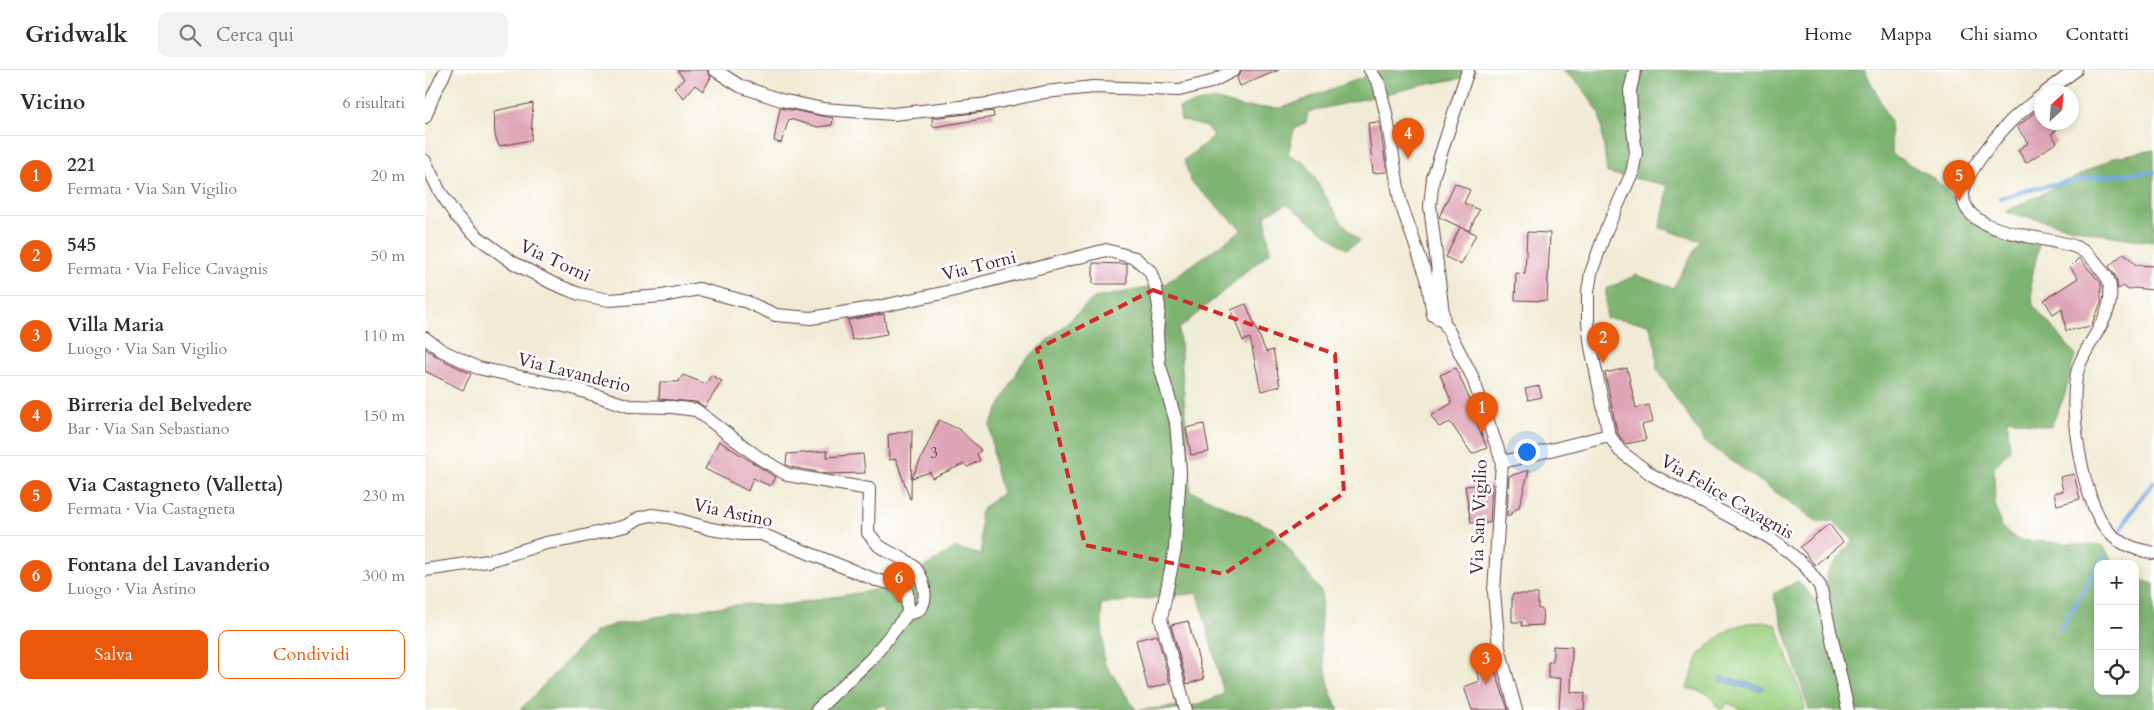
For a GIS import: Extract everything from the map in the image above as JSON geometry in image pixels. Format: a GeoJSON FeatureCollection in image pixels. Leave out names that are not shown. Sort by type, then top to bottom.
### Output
{"type":"FeatureCollection","features":[{"type":"Feature","properties":{"kind":"street"},"geometry":{"type":"LineString","coordinates":[[425,117],[446,70]]}},
{"type":"Feature","properties":{"kind":"street"},"geometry":{"type":"LineString","coordinates":[[715,70],[740,86],[781,100],[823,109],[893,114],[989,104],[1045,92],[1095,87],[1179,90],[1211,82],[1234,70]]}},
{"type":"Feature","properties":{"kind":"street"},"geometry":{"type":"LineString","coordinates":[[1370,70],[1379,84],[1387,118],[1400,200],[1427,278],[1433,315],[1444,322]]}},
{"type":"Feature","properties":{"kind":"street","name":"Via San Vigilio"},"geometry":{"type":"LineString","coordinates":[[1468,70],[1433,178],[1430,206],[1444,322],[1472,376],[1502,461],[1493,592],[1499,648],[1516,710]]}},
{"type":"Feature","properties":{"kind":"street","name":"Via Felice Cavagnis"},"geometry":{"type":"LineString","coordinates":[[1635,70],[1630,90],[1631,113],[1637,153],[1633,173],[1605,233],[1591,273],[1588,292],[1588,322],[1591,347],[1609,434],[1620,451],[1652,475],[1765,535],[1778,543],[1806,567],[1820,586],[1848,710]]}},
{"type":"Feature","properties":{"kind":"street"},"geometry":{"type":"LineString","coordinates":[[2056,85],[2076,70]]}},
{"type":"Feature","properties":{"kind":"street"},"geometry":{"type":"LineString","coordinates":[[2034,102],[2012,120],[1986,151],[1968,179],[1963,194],[1965,206],[1974,217],[1998,229],[2077,247],[2093,258],[2109,280],[2111,295],[2105,318],[2079,366],[2075,392],[2075,431],[2086,479],[2099,517],[2109,532],[2129,546],[2154,553]]}},
{"type":"Feature","properties":{"kind":"street","name":"Via Torni"},"geometry":{"type":"LineString","coordinates":[[425,160],[443,197],[456,216],[478,237],[511,262],[552,283],[579,294],[609,300],[661,296],[699,289],[747,302],[776,315],[811,318],[879,307],[947,292],[1106,250],[1135,258],[1150,270],[1156,288],[1159,363],[1176,422],[1180,472],[1175,549],[1161,620],[1185,710]]}},
{"type":"Feature","properties":{"kind":"street","name":"Via Lavanderio"},"geometry":{"type":"LineString","coordinates":[[425,338],[441,350],[478,368],[573,388],[629,406],[672,407],[696,410],[759,457],[788,475],[869,489],[868,533],[879,546],[898,556],[916,569],[925,593],[922,608],[916,613],[908,614]]}},
{"type":"Feature","properties":{"kind":"street"},"geometry":{"type":"LineString","coordinates":[[1502,461],[1609,434]]}},
{"type":"Feature","properties":{"kind":"street","name":"Via Astino"},"geometry":{"type":"LineString","coordinates":[[425,570],[488,562],[546,543],[626,526],[645,516],[669,517],[741,534],[761,534],[876,580],[898,585],[907,592],[908,614]]}},
{"type":"Feature","properties":{"kind":"street"},"geometry":{"type":"LineString","coordinates":[[817,710],[872,658],[908,614]]}},
{"type":"Feature","properties":{"kind":"highlighted area"},"geometry":{"type":"Polygon","coordinates":[[[1153,290],[1335,354],[1344,493],[1224,574],[1085,545],[1037,349],[1153,290]]]}},
{"type":"Feature","properties":{"kind":"green space"},"geometry":{"type":"Polygon","coordinates":[[[1382,70],[1475,70],[1474,76],[1424,85],[1308,112],[1306,122],[1294,130],[1288,154],[1306,164],[1340,220],[1360,241],[1346,249],[1287,204],[1265,215],[1270,252],[1179,329],[1191,491],[1274,529],[1322,593],[1320,641],[1331,694],[1339,710],[1138,710],[1196,705],[1224,694],[1198,593],[1101,604],[1104,662],[1136,710],[888,710],[886,705],[861,710],[520,710],[594,632],[615,624],[709,608],[745,604],[779,606],[875,590],[930,564],[954,548],[982,555],[980,514],[984,507],[1002,493],[995,468],[990,425],[1022,363],[1094,298],[1163,285],[1242,230],[1191,182],[1184,160],[1214,136],[1206,127],[1181,120],[1179,107],[1214,99],[1243,107],[1282,108],[1382,70]]]}},
{"type":"Feature","properties":{"kind":"green space"},"geometry":{"type":"Polygon","coordinates":[[[1562,70],[1865,70],[1890,122],[1892,154],[1935,179],[1962,207],[2000,234],[2039,246],[2031,281],[2033,305],[2075,354],[2065,394],[2051,427],[2007,419],[2010,450],[1994,467],[1995,503],[2001,527],[2018,540],[2103,546],[2112,560],[2094,560],[2094,695],[2139,695],[2139,579],[2154,584],[2154,710],[1809,710],[1773,594],[1798,581],[1831,618],[1826,574],[1853,540],[1833,521],[1819,523],[1705,442],[1657,369],[1656,348],[1649,324],[1606,318],[1606,289],[1636,275],[1673,288],[1700,241],[1660,228],[1667,185],[1607,173],[1600,114],[1581,86],[1562,70]]]}},
{"type":"Feature","properties":{"kind":"green space"},"geometry":{"type":"Polygon","coordinates":[[[2154,150],[2154,242],[2099,234],[2006,212],[2115,157],[2154,150]]]}},
{"type":"Feature","properties":{"kind":"green space"},"geometry":{"type":"Polygon","coordinates":[[[1767,622],[1776,624],[1803,699],[1805,710],[1743,710],[1728,703],[1721,710],[1709,695],[1687,688],[1699,655],[1716,639],[1731,628],[1748,623],[1767,622]]]}},
{"type":"Feature","properties":{"kind":"water"},"geometry":{"type":"Polygon","coordinates":[[[1720,676],[1764,688],[1761,691],[1719,681],[1720,676]]]}},
{"type":"Feature","properties":{"kind":"building"},"geometry":{"type":"Polygon","coordinates":[[[677,70],[707,70],[711,77],[703,91],[695,85],[684,98],[674,88],[684,79],[677,70]]]}},
{"type":"Feature","properties":{"kind":"building"},"geometry":{"type":"Polygon","coordinates":[[[1242,70],[1279,70],[1240,86],[1237,78],[1242,70]]]}},
{"type":"Feature","properties":{"kind":"building"},"geometry":{"type":"Polygon","coordinates":[[[533,103],[531,140],[499,146],[495,136],[494,111],[533,103]]]}},
{"type":"Feature","properties":{"kind":"building"},"geometry":{"type":"Polygon","coordinates":[[[780,108],[833,118],[832,125],[818,127],[789,119],[781,143],[774,141],[780,108]]]}},
{"type":"Feature","properties":{"kind":"building"},"geometry":{"type":"Polygon","coordinates":[[[993,111],[994,117],[933,127],[932,118],[993,111]]]}},
{"type":"Feature","properties":{"kind":"building"},"geometry":{"type":"Polygon","coordinates":[[[2034,113],[2034,130],[2057,130],[2051,134],[2057,142],[2026,163],[2018,150],[2028,143],[2017,127],[2034,113]]]}},
{"type":"Feature","properties":{"kind":"building"},"geometry":{"type":"Polygon","coordinates":[[[1379,122],[1387,172],[1373,173],[1368,123],[1379,122]]]}},
{"type":"Feature","properties":{"kind":"building"},"geometry":{"type":"Polygon","coordinates":[[[1455,183],[1470,190],[1464,203],[1479,210],[1469,231],[1439,217],[1455,183]]]}},
{"type":"Feature","properties":{"kind":"building"},"geometry":{"type":"Polygon","coordinates":[[[1460,227],[1476,234],[1461,265],[1446,257],[1460,227]]]}},
{"type":"Feature","properties":{"kind":"building"},"geometry":{"type":"Polygon","coordinates":[[[1527,232],[1550,233],[1547,301],[1515,300],[1516,273],[1525,274],[1527,232]]]}},
{"type":"Feature","properties":{"kind":"building"},"geometry":{"type":"Polygon","coordinates":[[[2124,253],[2136,265],[2154,266],[2154,290],[2133,288],[2128,290],[2124,286],[2118,289],[2116,277],[2109,266],[2124,253]]]}},
{"type":"Feature","properties":{"kind":"building"},"geometry":{"type":"Polygon","coordinates":[[[2079,258],[2101,283],[2101,303],[2091,326],[2066,331],[2062,308],[2053,314],[2044,300],[2078,278],[2070,267],[2079,258]]]}},
{"type":"Feature","properties":{"kind":"building"},"geometry":{"type":"Polygon","coordinates":[[[1093,263],[1127,264],[1127,284],[1093,284],[1093,263]]]}},
{"type":"Feature","properties":{"kind":"building"},"geometry":{"type":"Polygon","coordinates":[[[1246,304],[1266,352],[1273,350],[1280,386],[1261,391],[1250,338],[1243,341],[1231,310],[1246,304]]]}},
{"type":"Feature","properties":{"kind":"building"},"geometry":{"type":"Polygon","coordinates":[[[884,314],[887,334],[852,340],[848,320],[884,314]]]}},
{"type":"Feature","properties":{"kind":"building"},"geometry":{"type":"Polygon","coordinates":[[[425,348],[437,357],[471,374],[463,390],[425,371],[425,348]]]}},
{"type":"Feature","properties":{"kind":"building"},"geometry":{"type":"Polygon","coordinates":[[[1456,368],[1487,448],[1472,454],[1450,422],[1439,427],[1431,416],[1452,403],[1440,375],[1456,368]]]}},
{"type":"Feature","properties":{"kind":"building"},"geometry":{"type":"Polygon","coordinates":[[[1627,368],[1636,408],[1649,405],[1653,422],[1642,425],[1646,440],[1625,444],[1617,432],[1605,373],[1627,368]]]}},
{"type":"Feature","properties":{"kind":"building"},"geometry":{"type":"Polygon","coordinates":[[[683,375],[706,384],[711,375],[722,381],[705,407],[697,402],[659,399],[660,382],[678,382],[683,375]]]}},
{"type":"Feature","properties":{"kind":"building"},"geometry":{"type":"Polygon","coordinates":[[[1539,386],[1542,397],[1528,400],[1525,389],[1539,386]]]}},
{"type":"Feature","properties":{"kind":"building"},"geometry":{"type":"Polygon","coordinates":[[[939,420],[960,430],[981,450],[977,454],[980,460],[968,467],[964,464],[932,478],[930,472],[912,478],[939,420]]]}},
{"type":"Feature","properties":{"kind":"building"},"geometry":{"type":"Polygon","coordinates":[[[1204,424],[1209,452],[1191,455],[1186,428],[1204,424]]]}},
{"type":"Feature","properties":{"kind":"building"},"geometry":{"type":"Polygon","coordinates":[[[912,430],[910,499],[896,459],[889,460],[888,435],[912,430]]]}},
{"type":"Feature","properties":{"kind":"building"},"geometry":{"type":"Polygon","coordinates":[[[719,441],[775,477],[770,486],[753,478],[748,491],[705,469],[719,441]]]}},
{"type":"Feature","properties":{"kind":"building"},"geometry":{"type":"Polygon","coordinates":[[[827,451],[827,457],[863,454],[865,473],[829,474],[786,465],[787,454],[827,451]]]}},
{"type":"Feature","properties":{"kind":"building"},"geometry":{"type":"Polygon","coordinates":[[[1529,470],[1519,507],[1507,517],[1509,476],[1529,470]]]}},
{"type":"Feature","properties":{"kind":"building"},"geometry":{"type":"Polygon","coordinates":[[[2074,474],[2080,499],[2057,505],[2054,493],[2063,491],[2060,477],[2074,474]]]}},
{"type":"Feature","properties":{"kind":"building"},"geometry":{"type":"Polygon","coordinates":[[[1492,484],[1490,523],[1471,523],[1465,486],[1492,484]]]}},
{"type":"Feature","properties":{"kind":"building"},"geometry":{"type":"Polygon","coordinates":[[[1829,524],[1843,542],[1815,565],[1800,547],[1829,524]]]}},
{"type":"Feature","properties":{"kind":"building"},"geometry":{"type":"Polygon","coordinates":[[[1512,594],[1538,594],[1538,609],[1542,609],[1543,625],[1522,626],[1522,622],[1512,622],[1512,594]]]}},
{"type":"Feature","properties":{"kind":"building"},"geometry":{"type":"Polygon","coordinates":[[[1188,621],[1204,679],[1187,684],[1171,625],[1188,621]]]}},
{"type":"Feature","properties":{"kind":"building"},"geometry":{"type":"Polygon","coordinates":[[[1157,635],[1170,683],[1148,689],[1136,640],[1157,635]]]}},
{"type":"Feature","properties":{"kind":"building"},"geometry":{"type":"Polygon","coordinates":[[[1553,646],[1572,647],[1571,692],[1585,693],[1584,710],[1559,710],[1561,678],[1548,678],[1548,662],[1553,662],[1553,646]]]}},
{"type":"Feature","properties":{"kind":"building"},"geometry":{"type":"Polygon","coordinates":[[[1493,664],[1508,710],[1472,710],[1464,687],[1480,681],[1476,670],[1493,664]]]}},
{"type":"Feature","properties":{"kind":"waterway"},"geometry":{"type":"LineString","coordinates":[[2001,198],[2076,180],[2154,172]]}},
{"type":"Feature","properties":{"kind":"waterway"},"geometry":{"type":"LineString","coordinates":[[2120,531],[2139,500],[2154,482]]}},
{"type":"Feature","properties":{"kind":"waterway"},"geometry":{"type":"LineString","coordinates":[[2060,629],[2094,574]]}},
{"type":"Feature","properties":{"kind":"place","name":"Birreria del Belvedere"},"geometry":{"type":"Point","coordinates":[1408,159]}},
{"type":"Feature","properties":{"kind":"place","name":"Via Castagneto (Valletta)"},"geometry":{"type":"Point","coordinates":[1959,201]}},
{"type":"Feature","properties":{"kind":"place","name":"545"},"geometry":{"type":"Point","coordinates":[1603,363]}},
{"type":"Feature","properties":{"kind":"place","name":"221"},"geometry":{"type":"Point","coordinates":[1482,433]}},
{"type":"Feature","properties":{"kind":"place","name":"Fontana del Lavanderio"},"geometry":{"type":"Point","coordinates":[899,603]}},
{"type":"Feature","properties":{"kind":"place","name":"Villa Maria"},"geometry":{"type":"Point","coordinates":[1486,684]}}]}
